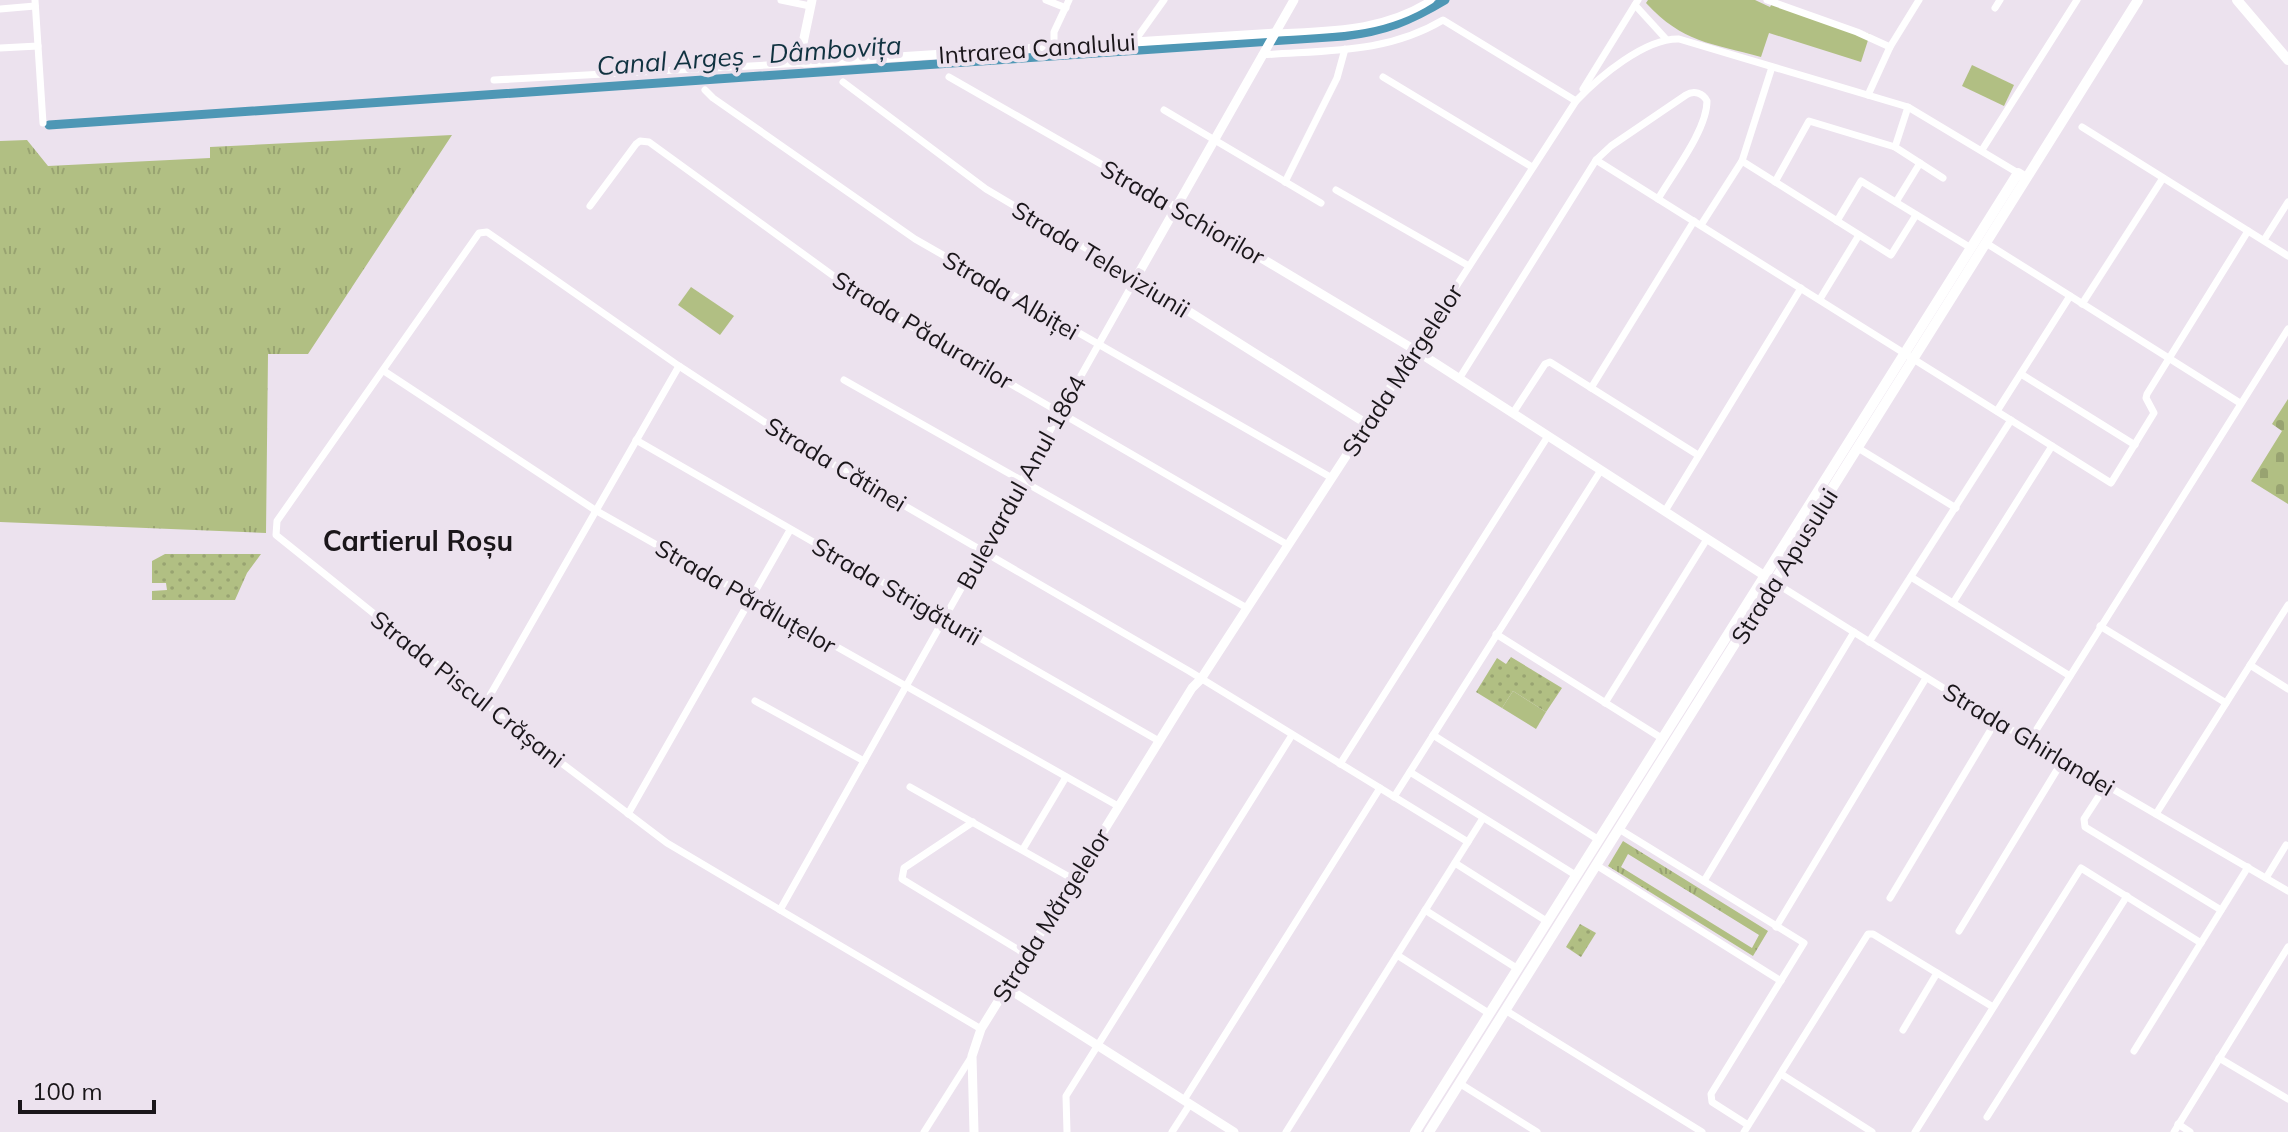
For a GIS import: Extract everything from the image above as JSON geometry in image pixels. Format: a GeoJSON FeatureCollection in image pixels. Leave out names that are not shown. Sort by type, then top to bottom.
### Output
{"type":"FeatureCollection","features":[{"type":"Feature","properties":{"kind":"main road","name":"Strada Apusului"},"geometry":{"type":"LineString","coordinates":[[1770,579],[1858,448],[1971,248],[2138,0]]}},
{"type":"Feature","properties":{"kind":"main road"},"geometry":{"type":"LineString","coordinates":[[2237,0],[2288,60]]}},
{"type":"Feature","properties":{"kind":"main road","name":"Strada Apusului"},"geometry":{"type":"LineString","coordinates":[[1523,972],[1548,922],[1577,876],[1604,842],[1910,356],[1986,243],[2022,175]]}},
{"type":"Feature","properties":{"kind":"main road"},"geometry":{"type":"LineString","coordinates":[[1971,248],[1986,243]]}},
{"type":"Feature","properties":{"kind":"main road","name":"Strada Apusului"},"geometry":{"type":"LineString","coordinates":[[1429,1132],[1523,972],[1596,865],[1604,842]]}},
{"type":"Feature","properties":{"kind":"main road","name":"Strada Apusului"},"geometry":{"type":"LineString","coordinates":[[1415,1132],[1498,1014]]}},
{"type":"Feature","properties":{"kind":"street"},"geometry":{"type":"LineString","coordinates":[[781,0],[811,3],[803,43],[804,63]]}},
{"type":"Feature","properties":{"kind":"street"},"geometry":{"type":"LineString","coordinates":[[1046,0],[1068,4],[1054,32],[1054,47]]}},
{"type":"Feature","properties":{"kind":"street"},"geometry":{"type":"LineString","coordinates":[[1134,42],[1164,0]]}},
{"type":"Feature","properties":{"kind":"street","name":"Bulevardul Anul 1864"},"geometry":{"type":"LineString","coordinates":[[780,910],[1294,0]]}},
{"type":"Feature","properties":{"kind":"street","name":"Intrarea Canalului"},"geometry":{"type":"LineString","coordinates":[[494,80],[1365,27],[1403,16],[1431,0]]}},
{"type":"Feature","properties":{"kind":"street"},"geometry":{"type":"LineString","coordinates":[[1767,0],[1890,47]]}},
{"type":"Feature","properties":{"kind":"street"},"geometry":{"type":"LineString","coordinates":[[1868,95],[1890,47],[1919,0]]}},
{"type":"Feature","properties":{"kind":"street"},"geometry":{"type":"LineString","coordinates":[[1995,8],[2000,0]]}},
{"type":"Feature","properties":{"kind":"street"},"geometry":{"type":"LineString","coordinates":[[1982,150],[2077,0]]}},
{"type":"Feature","properties":{"kind":"street"},"geometry":{"type":"LineString","coordinates":[[1262,55],[1395,43],[1443,20],[1576,101],[1636,2],[1666,39],[1679,39],[1908,107],[2022,175]]}},
{"type":"Feature","properties":{"kind":"street"},"geometry":{"type":"LineString","coordinates":[[0,9],[35,3],[43,123]]}},
{"type":"Feature","properties":{"kind":"street","name":"Strada Mărgelelor"},"geometry":{"type":"LineString","coordinates":[[924,1132],[972,1056],[981,1029],[1192,688],[1201,679],[1576,101],[1607,73],[1654,43],[1666,39]]}},
{"type":"Feature","properties":{"kind":"street"},"geometry":{"type":"LineString","coordinates":[[0,48],[38,46]]}},
{"type":"Feature","properties":{"kind":"street"},"geometry":{"type":"LineString","coordinates":[[1285,182],[1337,78],[1345,49]]}},
{"type":"Feature","properties":{"kind":"street"},"geometry":{"type":"LineString","coordinates":[[1591,388],[1742,161],[1772,67]]}},
{"type":"Feature","properties":{"kind":"street","name":"Strada Schiorilor"},"geometry":{"type":"LineString","coordinates":[[949,77],[1176,207],[1415,350]]}},
{"type":"Feature","properties":{"kind":"street"},"geometry":{"type":"LineString","coordinates":[[1383,77],[1532,167]]}},
{"type":"Feature","properties":{"kind":"street","name":"Strada Televiziunii"},"geometry":{"type":"LineString","coordinates":[[843,82],[986,189],[1136,278],[1367,424]]}},
{"type":"Feature","properties":{"kind":"street","name":"Strada Albiței"},"geometry":{"type":"LineString","coordinates":[[705,90],[904,232],[1332,478]]}},
{"type":"Feature","properties":{"kind":"street"},"geometry":{"type":"LineString","coordinates":[[1459,379],[1596,160],[1611,146],[1686,95],[1693,92],[1700,94],[1707,101],[1706,112],[1658,199]]}},
{"type":"Feature","properties":{"kind":"street"},"geometry":{"type":"LineString","coordinates":[[1895,147],[1908,107]]}},
{"type":"Feature","properties":{"kind":"street"},"geometry":{"type":"LineString","coordinates":[[1164,110],[1321,203]]}},
{"type":"Feature","properties":{"kind":"street"},"geometry":{"type":"LineString","coordinates":[[1775,182],[1809,121],[1895,147],[1943,178]]}},
{"type":"Feature","properties":{"kind":"street"},"geometry":{"type":"LineString","coordinates":[[2082,127],[2288,256]]}},
{"type":"Feature","properties":{"kind":"street","name":"Strada Pădurarilor"},"geometry":{"type":"LineString","coordinates":[[590,206],[636,144],[649,142],[868,301],[1288,545]]}},
{"type":"Feature","properties":{"kind":"street"},"geometry":{"type":"LineString","coordinates":[[1596,160],[2111,483],[2154,413],[2147,394],[2248,231]]}},
{"type":"Feature","properties":{"kind":"street"},"geometry":{"type":"LineString","coordinates":[[1742,161],[1891,255],[1916,215]]}},
{"type":"Feature","properties":{"kind":"street"},"geometry":{"type":"LineString","coordinates":[[1896,202],[1920,163]]}},
{"type":"Feature","properties":{"kind":"street"},"geometry":{"type":"LineString","coordinates":[[2082,304],[2163,178]]}},
{"type":"Feature","properties":{"kind":"street"},"geometry":{"type":"LineString","coordinates":[[1837,221],[1861,181],[1971,248]]}},
{"type":"Feature","properties":{"kind":"street"},"geometry":{"type":"LineString","coordinates":[[1336,190],[1469,266]]}},
{"type":"Feature","properties":{"kind":"street"},"geometry":{"type":"LineString","coordinates":[[2264,240],[2288,202]]}},
{"type":"Feature","properties":{"kind":"street","name":"Strada Cătinei"},"geometry":{"type":"LineString","coordinates":[[483,231],[795,442],[983,549],[1468,842]]}},
{"type":"Feature","properties":{"kind":"street","name":"Strada Piscul Crășani"},"geometry":{"type":"LineString","coordinates":[[483,231],[277,521],[276,535],[485,704],[667,843],[981,1029]]}},
{"type":"Feature","properties":{"kind":"street"},"geometry":{"type":"LineString","coordinates":[[1820,299],[1859,235]]}},
{"type":"Feature","properties":{"kind":"street"},"geometry":{"type":"LineString","coordinates":[[1986,243],[2240,403]]}},
{"type":"Feature","properties":{"kind":"street"},"geometry":{"type":"LineString","coordinates":[[1665,511],[1801,288]]}},
{"type":"Feature","properties":{"kind":"street"},"geometry":{"type":"LineString","coordinates":[[1997,411],[2070,296]]}},
{"type":"Feature","properties":{"kind":"street"},"geometry":{"type":"LineString","coordinates":[[2030,740],[2288,329]]}},
{"type":"Feature","properties":{"kind":"street","name":"Strada Ghirlandei"},"geometry":{"type":"LineString","coordinates":[[1415,350],[1926,678],[2288,891]]}},
{"type":"Feature","properties":{"kind":"street"},"geometry":{"type":"LineString","coordinates":[[1513,413],[1547,362],[1552,363],[1698,455]]}},
{"type":"Feature","properties":{"kind":"street"},"geometry":{"type":"LineString","coordinates":[[485,704],[679,366]]}},
{"type":"Feature","properties":{"kind":"street","name":"Strada Părăluțelor"},"geometry":{"type":"LineString","coordinates":[[384,371],[595,510],[1118,806]]}},
{"type":"Feature","properties":{"kind":"street"},"geometry":{"type":"LineString","coordinates":[[2021,374],[2135,445]]}},
{"type":"Feature","properties":{"kind":"street"},"geometry":{"type":"LineString","coordinates":[[844,380],[1247,608]]}},
{"type":"Feature","properties":{"kind":"street"},"geometry":{"type":"LineString","coordinates":[[1869,642],[2011,420]]}},
{"type":"Feature","properties":{"kind":"street"},"geometry":{"type":"LineString","coordinates":[[1340,764],[1548,436]]}},
{"type":"Feature","properties":{"kind":"street","name":"Strada Strigăturii"},"geometry":{"type":"LineString","coordinates":[[636,440],[1159,741]]}},
{"type":"Feature","properties":{"kind":"street"},"geometry":{"type":"LineString","coordinates":[[1953,603],[2052,446]]}},
{"type":"Feature","properties":{"kind":"street"},"geometry":{"type":"LineString","coordinates":[[1858,448],[1956,508]]}},
{"type":"Feature","properties":{"kind":"street"},"geometry":{"type":"LineString","coordinates":[[1394,797],[1601,470]]}},
{"type":"Feature","properties":{"kind":"street"},"geometry":{"type":"LineString","coordinates":[[628,814],[790,530]]}},
{"type":"Feature","properties":{"kind":"street"},"geometry":{"type":"LineString","coordinates":[[1605,703],[1707,539]]}},
{"type":"Feature","properties":{"kind":"street"},"geometry":{"type":"LineString","coordinates":[[1911,577],[2070,676]]}},
{"type":"Feature","properties":{"kind":"street"},"geometry":{"type":"LineString","coordinates":[[2156,814],[2288,607]]}},
{"type":"Feature","properties":{"kind":"street"},"geometry":{"type":"LineString","coordinates":[[2100,626],[2226,703]]}},
{"type":"Feature","properties":{"kind":"street"},"geometry":{"type":"LineString","coordinates":[[1704,881],[1854,632]]}},
{"type":"Feature","properties":{"kind":"street"},"geometry":{"type":"LineString","coordinates":[[1496,634],[1667,742]]}},
{"type":"Feature","properties":{"kind":"street"},"geometry":{"type":"LineString","coordinates":[[2250,665],[2288,689]]}},
{"type":"Feature","properties":{"kind":"street"},"geometry":{"type":"LineString","coordinates":[[1776,927],[1926,678]]}},
{"type":"Feature","properties":{"kind":"street"},"geometry":{"type":"LineString","coordinates":[[755,701],[864,761]]}},
{"type":"Feature","properties":{"kind":"street"},"geometry":{"type":"LineString","coordinates":[[1890,898],[1996,721]]}},
{"type":"Feature","properties":{"kind":"street"},"geometry":{"type":"LineString","coordinates":[[1067,1132],[1066,1096],[1292,735]]}},
{"type":"Feature","properties":{"kind":"street"},"geometry":{"type":"LineString","coordinates":[[1433,735],[1604,842]]}},
{"type":"Feature","properties":{"kind":"street"},"geometry":{"type":"LineString","coordinates":[[1959,931],[2063,760]]}},
{"type":"Feature","properties":{"kind":"street"},"geometry":{"type":"LineString","coordinates":[[1410,772],[1577,876]]}},
{"type":"Feature","properties":{"kind":"street"},"geometry":{"type":"LineString","coordinates":[[1023,849],[1066,777]]}},
{"type":"Feature","properties":{"kind":"street"},"geometry":{"type":"LineString","coordinates":[[2106,785],[2084,819],[2085,827],[2221,910]]}},
{"type":"Feature","properties":{"kind":"street"},"geometry":{"type":"LineString","coordinates":[[910,787],[1073,879]]}},
{"type":"Feature","properties":{"kind":"street"},"geometry":{"type":"LineString","coordinates":[[1172,1132],[1187,1102],[1380,788]]}},
{"type":"Feature","properties":{"kind":"street"},"geometry":{"type":"LineString","coordinates":[[1286,1132],[1483,818]]}},
{"type":"Feature","properties":{"kind":"street"},"geometry":{"type":"LineString","coordinates":[[973,822],[904,868],[902,879],[1027,955]]}},
{"type":"Feature","properties":{"kind":"street"},"geometry":{"type":"LineString","coordinates":[[1614,826],[1804,943],[1710,1098],[1746,1129],[1868,934],[1873,934],[1993,1007]]}},
{"type":"Feature","properties":{"kind":"street"},"geometry":{"type":"LineString","coordinates":[[2266,878],[2286,845]]}},
{"type":"Feature","properties":{"kind":"street"},"geometry":{"type":"LineString","coordinates":[[1455,863],[1548,922]]}},
{"type":"Feature","properties":{"kind":"street"},"geometry":{"type":"LineString","coordinates":[[1596,865],[1781,981]]}},
{"type":"Feature","properties":{"kind":"street"},"geometry":{"type":"LineString","coordinates":[[2134,1051],[2248,867]]}},
{"type":"Feature","properties":{"kind":"street"},"geometry":{"type":"LineString","coordinates":[[1915,1132],[2081,868],[2201,943]]}},
{"type":"Feature","properties":{"kind":"street"},"geometry":{"type":"LineString","coordinates":[[1987,1117],[2127,896]]}},
{"type":"Feature","properties":{"kind":"street"},"geometry":{"type":"LineString","coordinates":[[1425,910],[1523,972]]}},
{"type":"Feature","properties":{"kind":"street"},"geometry":{"type":"LineString","coordinates":[[2190,1132],[2176,1128],[2288,947]]}},
{"type":"Feature","properties":{"kind":"street"},"geometry":{"type":"LineString","coordinates":[[1397,955],[1702,1132]]}},
{"type":"Feature","properties":{"kind":"street"},"geometry":{"type":"LineString","coordinates":[[1903,1030],[1937,973]]}},
{"type":"Feature","properties":{"kind":"street"},"geometry":{"type":"LineString","coordinates":[[1007,988],[1234,1132]]}},
{"type":"Feature","properties":{"kind":"street","name":"Strada Mărgelelor"},"geometry":{"type":"LineString","coordinates":[[972,1056],[974,1132]]}},
{"type":"Feature","properties":{"kind":"street"},"geometry":{"type":"LineString","coordinates":[[2219,1058],[2288,1099]]}},
{"type":"Feature","properties":{"kind":"street"},"geometry":{"type":"LineString","coordinates":[[1781,1074],[1872,1132]]}},
{"type":"Feature","properties":{"kind":"street"},"geometry":{"type":"LineString","coordinates":[[1459,1083],[1537,1132]]}},
{"type":"Feature","properties":{"kind":"green space"},"geometry":{"type":"Polygon","coordinates":[[[1648,0],[1755,0],[1770,7],[1774,0],[1870,34],[1861,62],[1769,33],[1761,57],[1685,34],[1660,16],[1646,3],[1648,0]]]}},
{"type":"Feature","properties":{"kind":"green space"},"geometry":{"type":"Polygon","coordinates":[[[1972,65],[2014,85],[2004,106],[1962,86],[1972,65]]]}},
{"type":"Feature","properties":{"kind":"green space"},"geometry":{"type":"Polygon","coordinates":[[[452,135],[308,354],[268,354],[266,533],[0,522],[0,141],[27,140],[48,166],[210,158],[210,147],[452,135]]]}},
{"type":"Feature","properties":{"kind":"green space"},"geometry":{"type":"Polygon","coordinates":[[[691,287],[734,316],[720,335],[678,305],[691,287]]]}},
{"type":"Feature","properties":{"kind":"green space"},"geometry":{"type":"Polygon","coordinates":[[[2288,399],[2288,504],[2251,481],[2282,431],[2272,424],[2288,399]]]}},
{"type":"Feature","properties":{"kind":"green space"},"geometry":{"type":"Polygon","coordinates":[[[165,554],[261,554],[247,573],[235,600],[152,600],[152,591],[167,590],[166,583],[152,583],[152,561],[165,554]]]}},
{"type":"Feature","properties":{"kind":"green space"},"geometry":{"type":"Polygon","coordinates":[[[1511,657],[1562,688],[1546,712],[1513,691],[1502,708],[1476,692],[1497,658],[1506,664],[1511,657]]]}},
{"type":"Feature","properties":{"kind":"green space"},"geometry":{"type":"Polygon","coordinates":[[[1513,691],[1546,712],[1536,729],[1502,708],[1513,691]]]}},
{"type":"Feature","properties":{"kind":"green space"},"geometry":{"type":"Polygon","coordinates":[[[1623,841],[1768,931],[1753,956],[1608,866],[1623,841]],[[1628,854],[1621,867],[1752,948],[1759,935],[1628,854]]]}},
{"type":"Feature","properties":{"kind":"green space"},"geometry":{"type":"Polygon","coordinates":[[[1580,924],[1596,933],[1581,957],[1566,947],[1580,924]]]}},
{"type":"Feature","properties":{"kind":"waterway","name":"Canal Argeș - Dâmbovița"},"geometry":{"type":"LineString","coordinates":[[49,125],[1344,36],[1397,24],[1445,0]]}},
{"type":"Feature","properties":{"kind":"district","name":"Cartierul Roșu"},"geometry":{"type":"Point","coordinates":[418,540]}}]}
